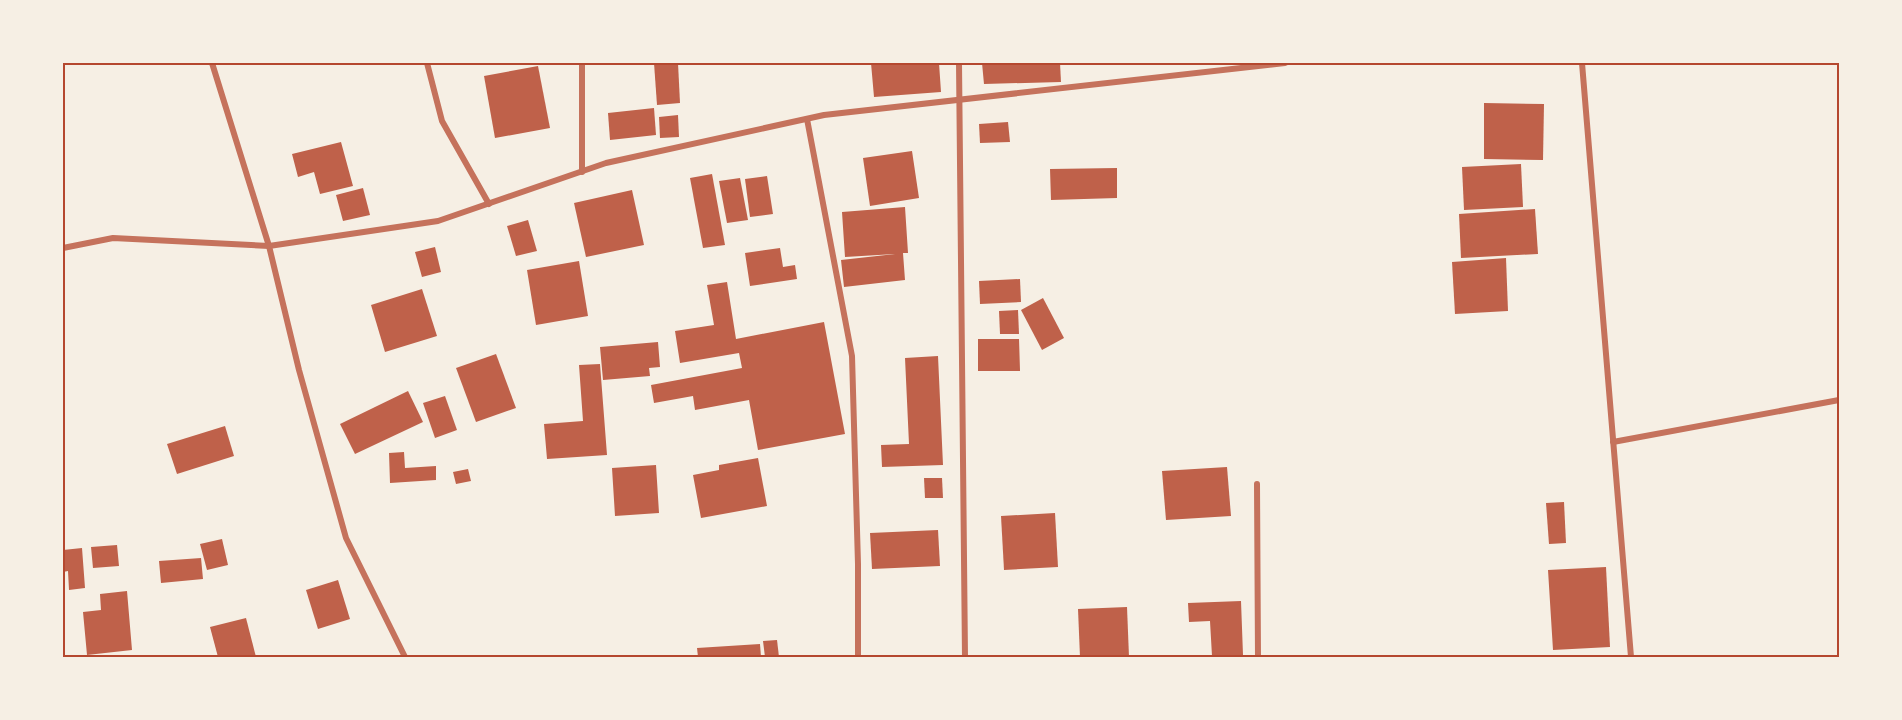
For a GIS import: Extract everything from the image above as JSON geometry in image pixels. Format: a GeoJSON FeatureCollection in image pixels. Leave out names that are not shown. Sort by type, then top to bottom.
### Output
{"type":"FeatureCollection","features":[{"type":"Feature","properties":{"kind":"street"},"geometry":{"type":"LineString","coordinates":[[212,63],[269,246],[299,370],[346,538],[405,657]]}},
{"type":"Feature","properties":{"kind":"street"},"geometry":{"type":"LineString","coordinates":[[427,63],[442,121],[489,204]]}},
{"type":"Feature","properties":{"kind":"street"},"geometry":{"type":"LineString","coordinates":[[582,63],[582,172]]}},
{"type":"Feature","properties":{"kind":"street"},"geometry":{"type":"LineString","coordinates":[[959,63],[965,657]]}},
{"type":"Feature","properties":{"kind":"street"},"geometry":{"type":"LineString","coordinates":[[63,248],[113,238],[269,246],[438,221],[606,163],[807,118],[1229,66],[1285,63]]}},
{"type":"Feature","properties":{"kind":"street"},"geometry":{"type":"LineString","coordinates":[[1582,63],[1631,657]]}},
{"type":"Feature","properties":{"kind":"street"},"geometry":{"type":"LineString","coordinates":[[807,118],[852,356],[858,564],[858,657]]}},
{"type":"Feature","properties":{"kind":"street"},"geometry":{"type":"LineString","coordinates":[[1613,442],[1839,400]]}},
{"type":"Feature","properties":{"kind":"street"},"geometry":{"type":"LineString","coordinates":[[1257,484],[1258,657]]}},
{"type":"Feature","properties":{"kind":"building"},"geometry":{"type":"Polygon","coordinates":[[[654,63],[678,63],[680,103],[657,105],[654,63]]]}},
{"type":"Feature","properties":{"kind":"building"},"geometry":{"type":"Polygon","coordinates":[[[871,63],[893,65],[939,63],[941,92],[874,97],[871,63]]]}},
{"type":"Feature","properties":{"kind":"building"},"geometry":{"type":"Polygon","coordinates":[[[982,63],[1060,63],[1061,82],[984,84],[982,63]]]}},
{"type":"Feature","properties":{"kind":"building"},"geometry":{"type":"Polygon","coordinates":[[[538,66],[550,128],[495,138],[484,76],[538,66]]]}},
{"type":"Feature","properties":{"kind":"building"},"geometry":{"type":"Polygon","coordinates":[[[1484,103],[1544,104],[1543,160],[1484,159],[1484,103]]]}},
{"type":"Feature","properties":{"kind":"building"},"geometry":{"type":"Polygon","coordinates":[[[654,108],[656,135],[610,140],[608,113],[654,108]]]}},
{"type":"Feature","properties":{"kind":"building"},"geometry":{"type":"Polygon","coordinates":[[[678,115],[679,137],[660,138],[659,117],[678,115]]]}},
{"type":"Feature","properties":{"kind":"building"},"geometry":{"type":"Polygon","coordinates":[[[1008,122],[1010,142],[980,143],[979,124],[1008,122]]]}},
{"type":"Feature","properties":{"kind":"building"},"geometry":{"type":"Polygon","coordinates":[[[341,142],[353,186],[320,194],[314,172],[298,177],[292,154],[341,142]]]}},
{"type":"Feature","properties":{"kind":"building"},"geometry":{"type":"Polygon","coordinates":[[[912,151],[919,198],[870,206],[863,158],[912,151]]]}},
{"type":"Feature","properties":{"kind":"building"},"geometry":{"type":"Polygon","coordinates":[[[1521,164],[1523,207],[1464,210],[1462,167],[1521,164]]]}},
{"type":"Feature","properties":{"kind":"building"},"geometry":{"type":"Polygon","coordinates":[[[1117,168],[1117,198],[1051,200],[1050,169],[1117,168]]]}},
{"type":"Feature","properties":{"kind":"building"},"geometry":{"type":"Polygon","coordinates":[[[712,174],[725,245],[703,248],[690,178],[712,174]]]}},
{"type":"Feature","properties":{"kind":"building"},"geometry":{"type":"Polygon","coordinates":[[[767,176],[773,214],[750,217],[745,179],[767,176]]]}},
{"type":"Feature","properties":{"kind":"building"},"geometry":{"type":"Polygon","coordinates":[[[740,178],[748,220],[727,223],[719,181],[740,178]]]}},
{"type":"Feature","properties":{"kind":"building"},"geometry":{"type":"Polygon","coordinates":[[[363,188],[370,215],[343,221],[336,195],[363,188]]]}},
{"type":"Feature","properties":{"kind":"building"},"geometry":{"type":"Polygon","coordinates":[[[632,190],[644,245],[586,257],[574,203],[632,190]]]}},
{"type":"Feature","properties":{"kind":"building"},"geometry":{"type":"Polygon","coordinates":[[[905,207],[908,253],[903,253],[905,280],[844,287],[841,260],[895,254],[845,257],[842,212],[905,207]]]}},
{"type":"Feature","properties":{"kind":"building"},"geometry":{"type":"Polygon","coordinates":[[[1535,209],[1538,254],[1461,258],[1459,214],[1535,209]]]}},
{"type":"Feature","properties":{"kind":"building"},"geometry":{"type":"Polygon","coordinates":[[[528,220],[537,251],[516,256],[507,226],[528,220]]]}},
{"type":"Feature","properties":{"kind":"building"},"geometry":{"type":"Polygon","coordinates":[[[435,247],[441,272],[422,277],[415,252],[435,247]]]}},
{"type":"Feature","properties":{"kind":"building"},"geometry":{"type":"Polygon","coordinates":[[[780,248],[783,267],[795,265],[797,279],[750,286],[745,253],[780,248]]]}},
{"type":"Feature","properties":{"kind":"building"},"geometry":{"type":"Polygon","coordinates":[[[1506,258],[1508,311],[1455,314],[1452,262],[1506,258]]]}},
{"type":"Feature","properties":{"kind":"building"},"geometry":{"type":"Polygon","coordinates":[[[579,261],[588,316],[536,325],[527,270],[579,261]]]}},
{"type":"Feature","properties":{"kind":"building"},"geometry":{"type":"Polygon","coordinates":[[[1020,279],[1021,302],[980,304],[979,281],[1020,279]]]}},
{"type":"Feature","properties":{"kind":"building"},"geometry":{"type":"Polygon","coordinates":[[[727,282],[736,339],[824,322],[845,434],[758,450],[749,400],[695,410],[693,396],[654,403],[651,385],[742,368],[739,353],[680,363],[675,331],[714,325],[707,285],[727,282]]]}},
{"type":"Feature","properties":{"kind":"building"},"geometry":{"type":"Polygon","coordinates":[[[422,289],[437,336],[385,352],[371,305],[422,289]]]}},
{"type":"Feature","properties":{"kind":"building"},"geometry":{"type":"Polygon","coordinates":[[[1043,298],[1064,338],[1042,350],[1021,310],[1043,298]]]}},
{"type":"Feature","properties":{"kind":"building"},"geometry":{"type":"Polygon","coordinates":[[[1018,310],[1019,334],[1000,334],[999,311],[1018,310]]]}},
{"type":"Feature","properties":{"kind":"building"},"geometry":{"type":"Polygon","coordinates":[[[978,339],[1019,339],[1020,371],[978,371],[978,339]]]}},
{"type":"Feature","properties":{"kind":"building"},"geometry":{"type":"Polygon","coordinates":[[[658,342],[660,367],[649,368],[650,376],[603,380],[600,347],[658,342]]]}},
{"type":"Feature","properties":{"kind":"building"},"geometry":{"type":"Polygon","coordinates":[[[496,354],[516,408],[476,422],[456,368],[496,354]]]}},
{"type":"Feature","properties":{"kind":"building"},"geometry":{"type":"Polygon","coordinates":[[[938,356],[943,465],[882,467],[881,445],[909,444],[905,358],[938,356]]]}},
{"type":"Feature","properties":{"kind":"building"},"geometry":{"type":"Polygon","coordinates":[[[600,364],[607,455],[547,459],[544,424],[583,421],[579,365],[600,364]]]}},
{"type":"Feature","properties":{"kind":"building"},"geometry":{"type":"Polygon","coordinates":[[[408,391],[423,422],[355,454],[340,424],[408,391]]]}},
{"type":"Feature","properties":{"kind":"building"},"geometry":{"type":"Polygon","coordinates":[[[445,396],[457,430],[435,438],[423,403],[445,396]]]}},
{"type":"Feature","properties":{"kind":"building"},"geometry":{"type":"Polygon","coordinates":[[[225,426],[234,456],[177,474],[167,444],[225,426]]]}},
{"type":"Feature","properties":{"kind":"building"},"geometry":{"type":"Polygon","coordinates":[[[404,452],[405,468],[436,466],[436,480],[390,483],[389,453],[404,452]]]}},
{"type":"Feature","properties":{"kind":"building"},"geometry":{"type":"Polygon","coordinates":[[[758,458],[767,506],[701,518],[693,475],[719,470],[719,465],[758,458]]]}},
{"type":"Feature","properties":{"kind":"building"},"geometry":{"type":"Polygon","coordinates":[[[656,465],[659,513],[615,516],[612,468],[656,465]]]}},
{"type":"Feature","properties":{"kind":"building"},"geometry":{"type":"Polygon","coordinates":[[[1227,467],[1231,516],[1166,520],[1162,471],[1227,467]]]}},
{"type":"Feature","properties":{"kind":"building"},"geometry":{"type":"Polygon","coordinates":[[[468,469],[471,481],[456,484],[453,472],[468,469]]]}},
{"type":"Feature","properties":{"kind":"building"},"geometry":{"type":"Polygon","coordinates":[[[924,478],[942,478],[943,498],[925,498],[924,478]]]}},
{"type":"Feature","properties":{"kind":"building"},"geometry":{"type":"Polygon","coordinates":[[[1564,502],[1566,543],[1549,544],[1546,503],[1564,502]]]}},
{"type":"Feature","properties":{"kind":"building"},"geometry":{"type":"Polygon","coordinates":[[[1055,513],[1058,567],[1004,570],[1001,516],[1055,513]]]}},
{"type":"Feature","properties":{"kind":"building"},"geometry":{"type":"Polygon","coordinates":[[[938,530],[940,566],[872,569],[870,533],[938,530]]]}},
{"type":"Feature","properties":{"kind":"building"},"geometry":{"type":"Polygon","coordinates":[[[222,539],[228,565],[207,570],[200,544],[222,539]]]}},
{"type":"Feature","properties":{"kind":"building"},"geometry":{"type":"Polygon","coordinates":[[[117,545],[119,566],[93,568],[91,547],[117,545]]]}},
{"type":"Feature","properties":{"kind":"building"},"geometry":{"type":"Polygon","coordinates":[[[82,548],[85,588],[69,590],[68,571],[63,572],[63,550],[82,548]]]}},
{"type":"Feature","properties":{"kind":"building"},"geometry":{"type":"Polygon","coordinates":[[[201,558],[203,579],[161,583],[159,561],[201,558]]]}},
{"type":"Feature","properties":{"kind":"building"},"geometry":{"type":"Polygon","coordinates":[[[1606,567],[1610,647],[1553,650],[1548,570],[1606,567]]]}},
{"type":"Feature","properties":{"kind":"building"},"geometry":{"type":"Polygon","coordinates":[[[338,580],[350,619],[318,629],[306,590],[338,580]]]}},
{"type":"Feature","properties":{"kind":"building"},"geometry":{"type":"Polygon","coordinates":[[[127,591],[132,650],[87,655],[83,612],[101,610],[100,594],[127,591]]]}},
{"type":"Feature","properties":{"kind":"building"},"geometry":{"type":"Polygon","coordinates":[[[1241,601],[1243,655],[1212,656],[1210,621],[1189,622],[1188,603],[1241,601]]]}},
{"type":"Feature","properties":{"kind":"building"},"geometry":{"type":"Polygon","coordinates":[[[1127,607],[1129,657],[1080,657],[1078,609],[1127,607]]]}},
{"type":"Feature","properties":{"kind":"building"},"geometry":{"type":"Polygon","coordinates":[[[246,618],[256,657],[218,657],[210,627],[246,618]]]}},
{"type":"Feature","properties":{"kind":"building"},"geometry":{"type":"Polygon","coordinates":[[[777,640],[779,657],[765,657],[763,641],[777,640]]]}},
{"type":"Feature","properties":{"kind":"building"},"geometry":{"type":"Polygon","coordinates":[[[760,644],[761,657],[698,657],[697,648],[760,644]]]}}]}
